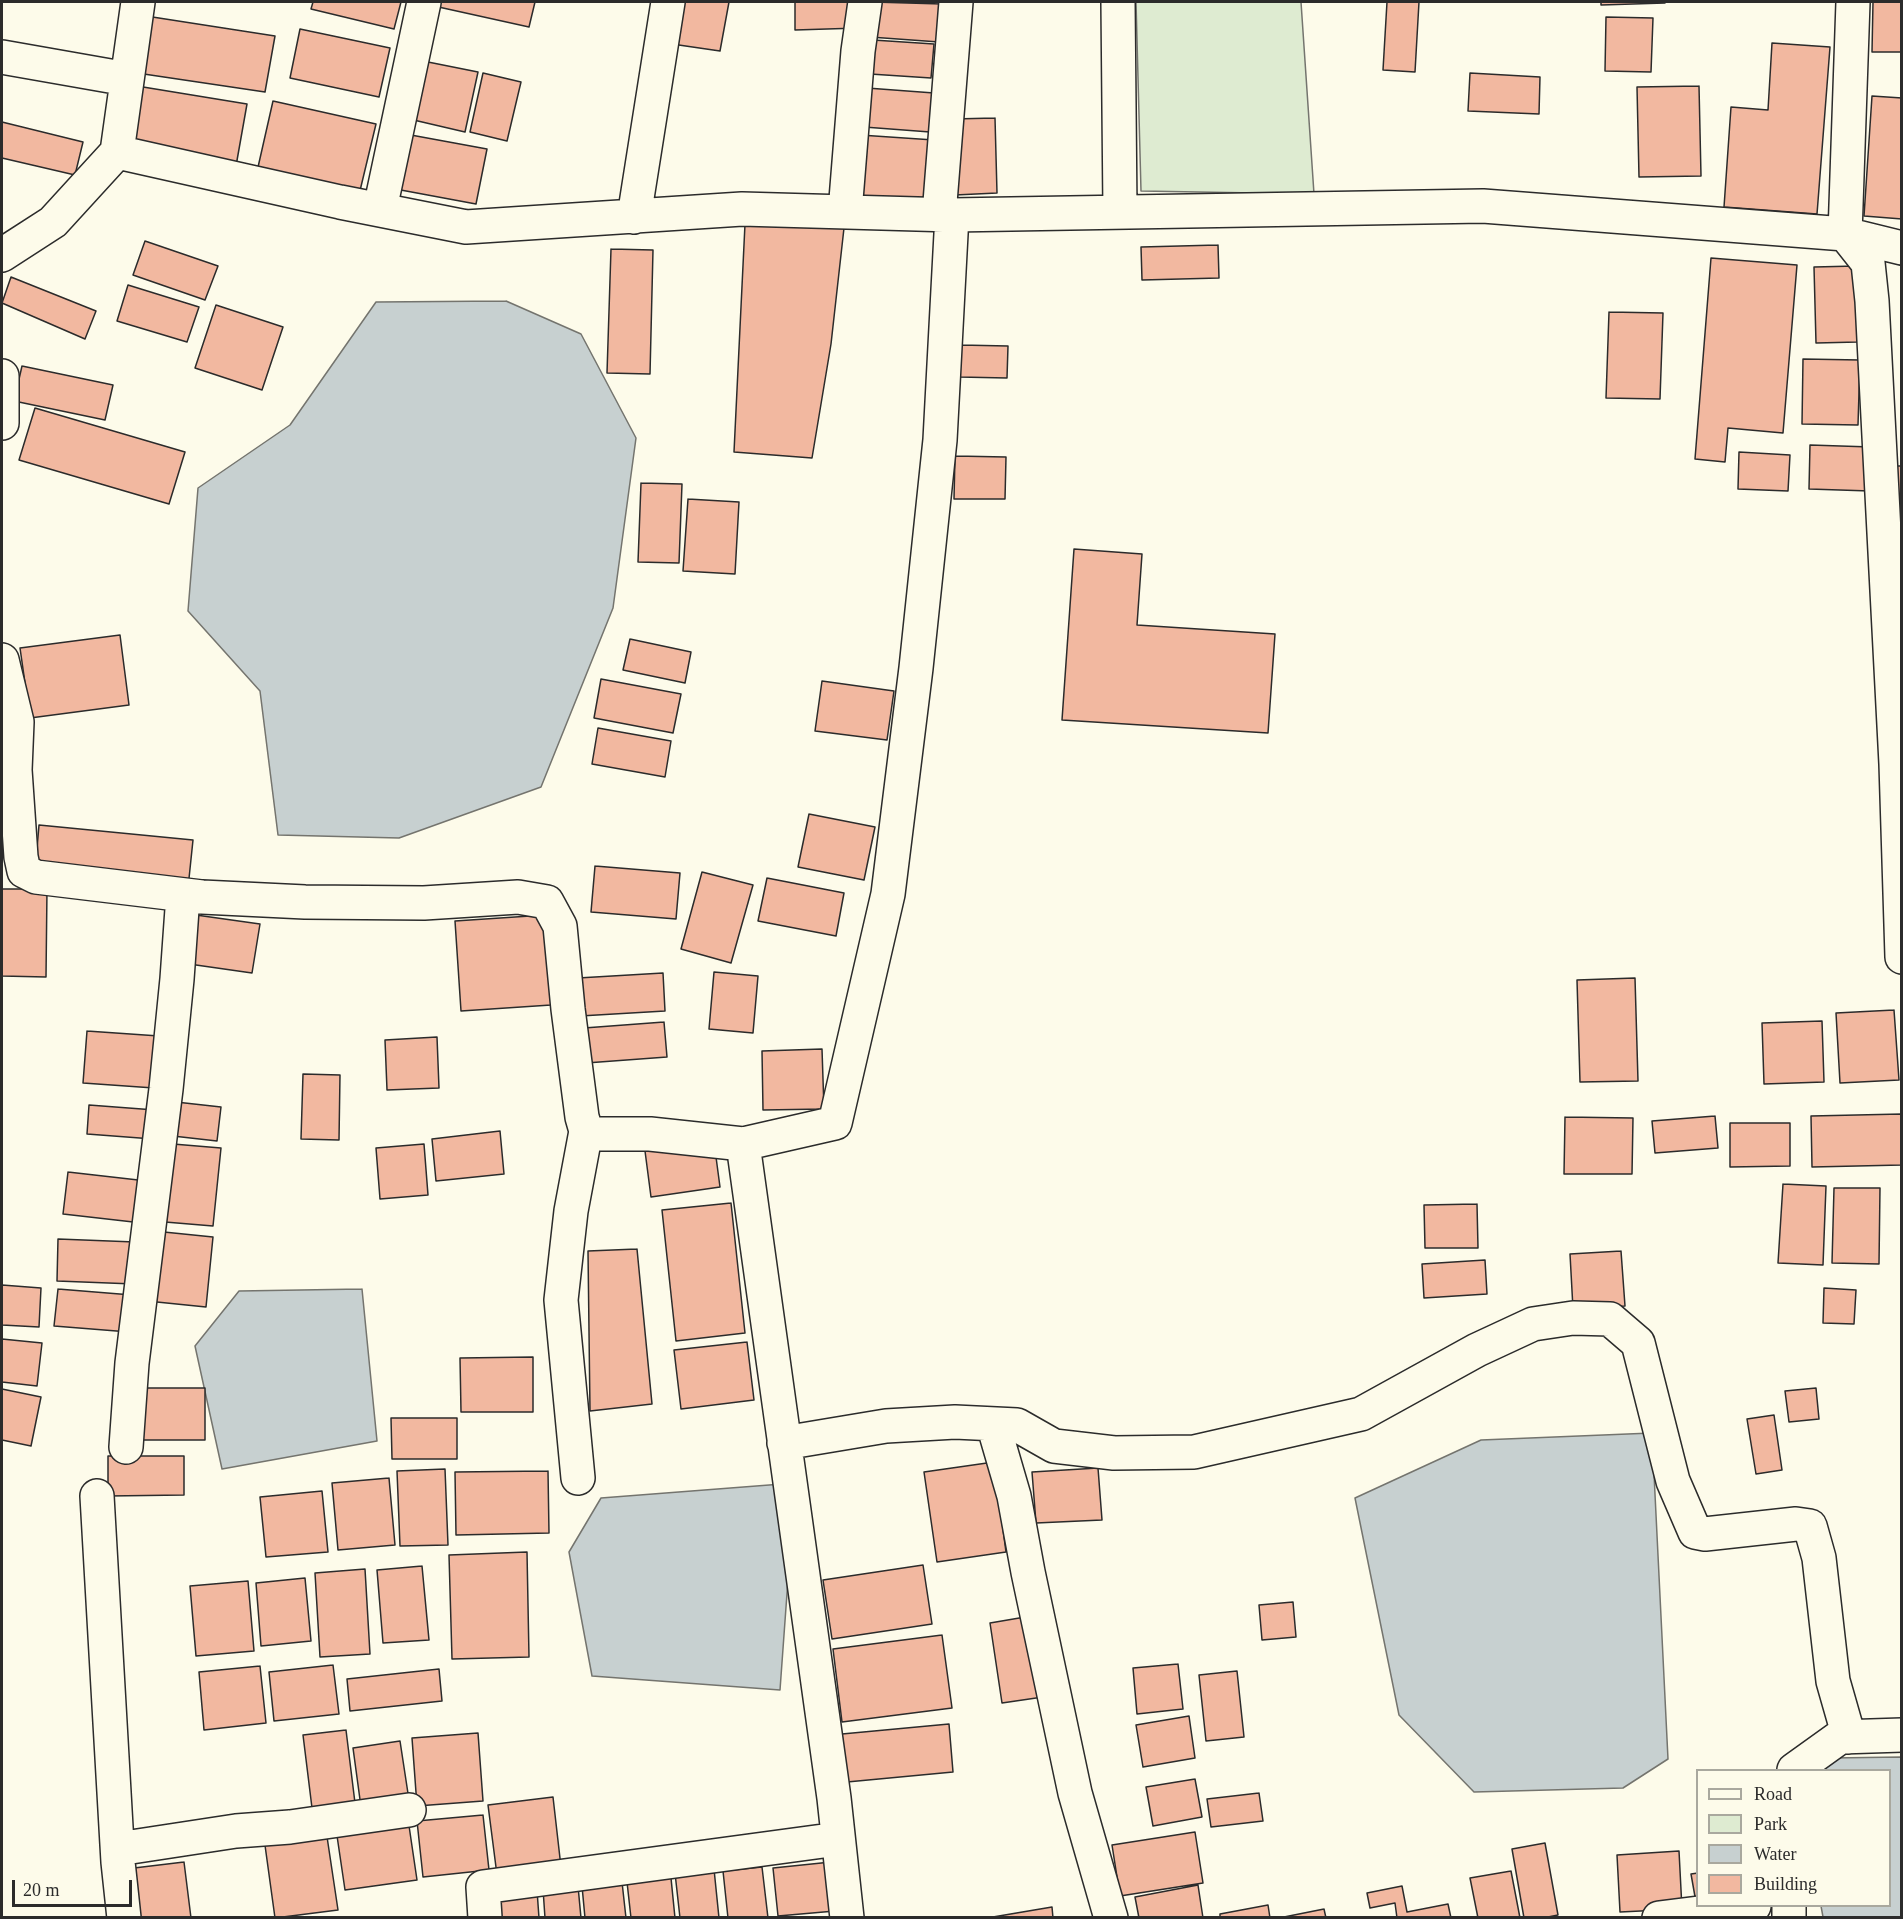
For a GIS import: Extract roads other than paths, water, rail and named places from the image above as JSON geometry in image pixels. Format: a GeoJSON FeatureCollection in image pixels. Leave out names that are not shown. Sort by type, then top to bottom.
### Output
{"type":"FeatureCollection","features":[{"type":"Feature","properties":{"kind":"street"},"geometry":{"type":"LineString","coordinates":[[2,255],[52,222],[117,152],[138,2]]}},
{"type":"Feature","properties":{"kind":"street"},"geometry":{"type":"LineString","coordinates":[[380,209],[424,2]]}},
{"type":"Feature","properties":{"kind":"street"},"geometry":{"type":"LineString","coordinates":[[634,217],[668,2]]}},
{"type":"Feature","properties":{"kind":"street"},"geometry":{"type":"LineString","coordinates":[[845,212],[858,51],[865,2]]}},
{"type":"Feature","properties":{"kind":"street"},"geometry":{"type":"LineString","coordinates":[[586,1131],[597,1134],[650,1134],[743,1144],[835,1123],[888,894],[916,668],[940,440],[946,215],[956,2]]}},
{"type":"Feature","properties":{"kind":"street"},"geometry":{"type":"LineString","coordinates":[[1118,2],[1120,212]]}},
{"type":"Feature","properties":{"kind":"street"},"geometry":{"type":"LineString","coordinates":[[1853,2],[1845,234],[1868,263],[1872,301],[1896,764],[1902,957]]}},
{"type":"Feature","properties":{"kind":"street"},"geometry":{"type":"LineString","coordinates":[[2,57],[127,79]]}},
{"type":"Feature","properties":{"kind":"street"},"geometry":{"type":"LineString","coordinates":[[117,152],[466,227],[742,209],[946,215],[1483,206],[1845,234],[1902,248]]}},
{"type":"Feature","properties":{"kind":"street"},"geometry":{"type":"LineString","coordinates":[[2,376],[2,423]]}},
{"type":"Feature","properties":{"kind":"street"},"geometry":{"type":"LineString","coordinates":[[2,660],[17,722],[15,770],[21,857],[24,871],[36,877],[183,895],[305,902],[424,903],[518,897],[547,902],[560,926],[568,1009],[582,1117],[586,1131],[572,1211],[561,1300],[578,1479]]}},
{"type":"Feature","properties":{"kind":"street"},"geometry":{"type":"LineString","coordinates":[[126,1447],[132,1363],[166,1089],[183,895]]}},
{"type":"Feature","properties":{"kind":"street"},"geometry":{"type":"LineString","coordinates":[[743,1144],[847,1917]]}},
{"type":"Feature","properties":{"kind":"street"},"geometry":{"type":"LineString","coordinates":[[784,1443],[886,1426],[955,1422],[1017,1425],[1054,1446],[1114,1453],[1194,1452],[1361,1414],[1477,1350],[1533,1324],[1573,1318],[1610,1319],[1638,1343],[1673,1481],[1695,1532],[1705,1534],[1796,1524],[1810,1526],[1819,1558],[1833,1681],[1849,1737]]}},
{"type":"Feature","properties":{"kind":"street"},"geometry":{"type":"LineString","coordinates":[[993,1424],[1014,1496],[1075,1794],[1110,1917]]}},
{"type":"Feature","properties":{"kind":"street"},"geometry":{"type":"LineString","coordinates":[[97,1496],[124,1917]]}},
{"type":"Feature","properties":{"kind":"street"},"geometry":{"type":"LineString","coordinates":[[1795,1769],[1840,1737],[1902,1735]]}},
{"type":"Feature","properties":{"kind":"street"},"geometry":{"type":"LineString","coordinates":[[118,1849],[236,1831],[290,1827],[409,1810]]}},
{"type":"Feature","properties":{"kind":"street"},"geometry":{"type":"LineString","coordinates":[[485,1917],[483,1887],[838,1839]]}},
{"type":"Feature","properties":{"kind":"street"},"geometry":{"type":"LineString","coordinates":[[1659,1917],[1738,1907]]}},
{"type":"Feature","properties":{"kind":"water"},"geometry":{"type":"Polygon","coordinates":[[[506,301],[581,334],[636,438],[613,608],[541,787],[399,838],[278,835],[260,691],[188,611],[198,488],[290,425],[376,302],[506,301]]]}},
{"type":"Feature","properties":{"kind":"water"},"geometry":{"type":"Polygon","coordinates":[[[362,1289],[377,1441],[222,1469],[195,1346],[239,1291],[362,1289]]]}},
{"type":"Feature","properties":{"kind":"water"},"geometry":{"type":"Polygon","coordinates":[[[1652,1433],[1668,1759],[1623,1788],[1474,1792],[1399,1715],[1355,1498],[1481,1440],[1652,1433]]]}},
{"type":"Feature","properties":{"kind":"water"},"geometry":{"type":"Polygon","coordinates":[[[795,1483],[780,1690],[592,1676],[569,1552],[601,1498],[795,1483]]]}},
{"type":"Feature","properties":{"kind":"water"},"geometry":{"type":"Polygon","coordinates":[[[1901,1757],[1901,1917],[1823,1917],[1821,1907],[1891,1907],[1891,1769],[1825,1769],[1831,1758],[1901,1757]]]}}]}
